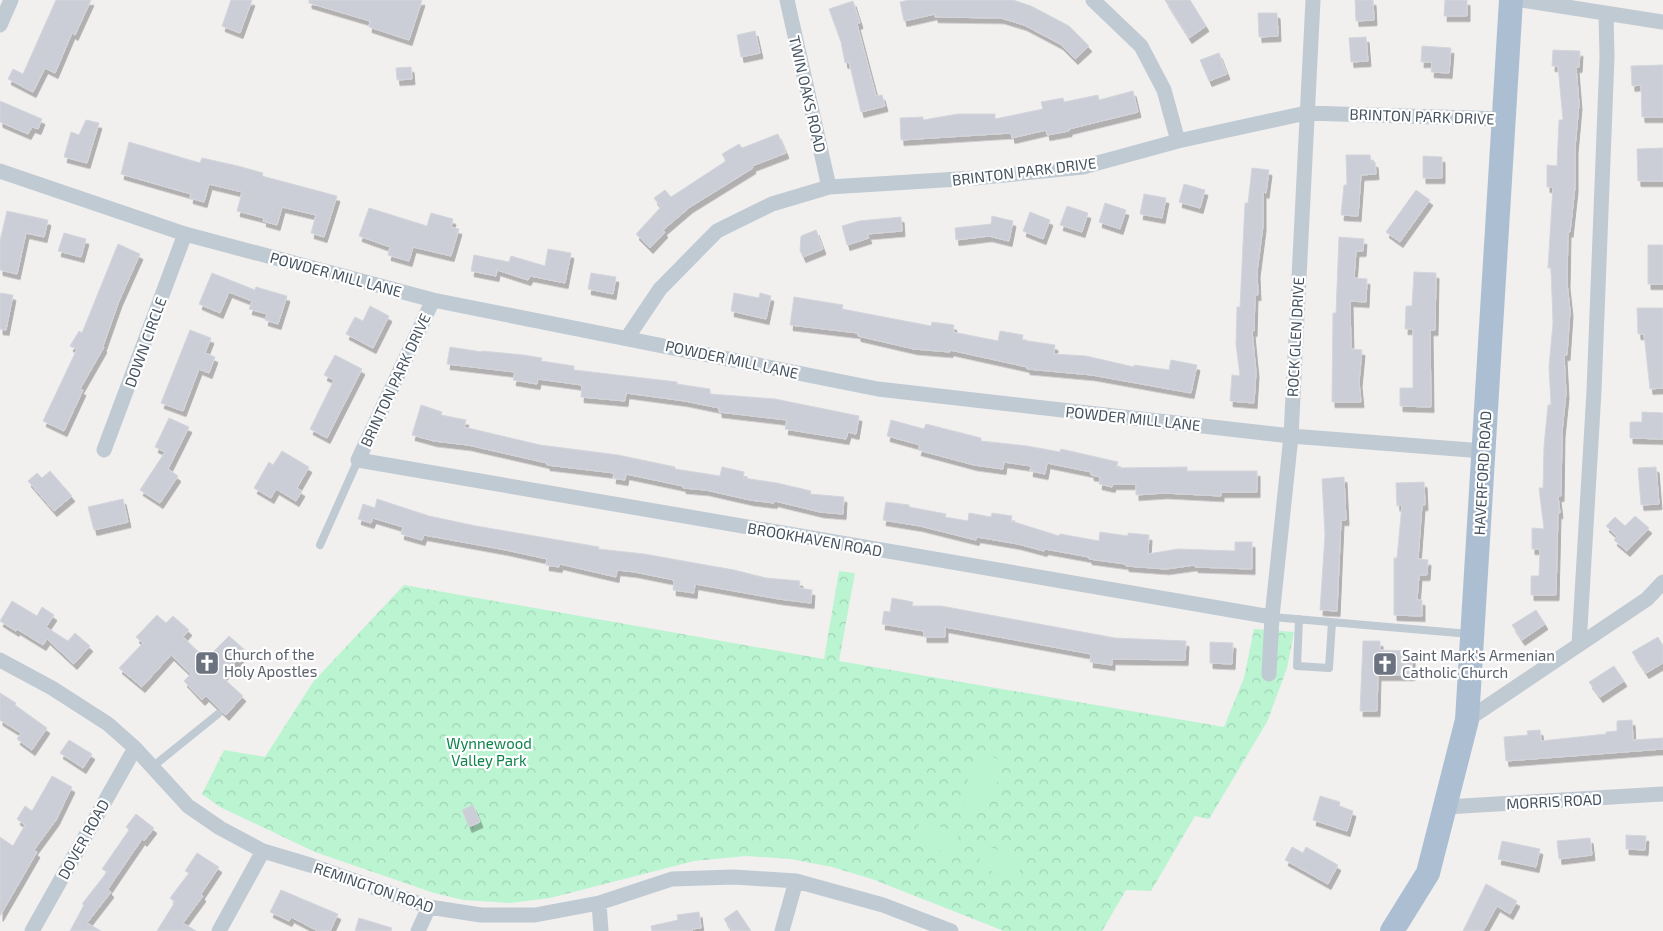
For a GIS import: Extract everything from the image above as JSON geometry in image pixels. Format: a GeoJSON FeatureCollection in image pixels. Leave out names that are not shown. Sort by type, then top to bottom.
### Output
{"type":"FeatureCollection","features":[{"type":"Feature","properties":{"kind":"main road","name":"HAVERFORD ROAD"},"geometry":{"type":"LineString","coordinates":[[1392,931],[1428,873],[1467,720],[1510,0]]}},
{"type":"Feature","properties":{"kind":"street"},"geometry":{"type":"LineString","coordinates":[[0,25],[11,0]]}},
{"type":"Feature","properties":{"kind":"street","name":"TWIN OAKS ROAD"},"geometry":{"type":"LineString","coordinates":[[787,0],[829,188]]}},
{"type":"Feature","properties":{"kind":"street"},"geometry":{"type":"LineString","coordinates":[[1093,0],[1141,46],[1164,90],[1178,141]]}},
{"type":"Feature","properties":{"kind":"street","name":"ROCK GLEN DRIVE"},"geometry":{"type":"LineString","coordinates":[[1269,674],[1272,617],[1290,436],[1312,0]]}},
{"type":"Feature","properties":{"kind":"street"},"geometry":{"type":"LineString","coordinates":[[1522,0],[1663,22]]}},
{"type":"Feature","properties":{"kind":"street"},"geometry":{"type":"LineString","coordinates":[[1579,645],[1594,391],[1607,58],[1606,13]]}},
{"type":"Feature","properties":{"kind":"street","name":"BRINTON PARK DRIVE"},"geometry":{"type":"LineString","coordinates":[[627,338],[660,289],[717,231],[772,204],[829,188],[975,178],[1083,167],[1178,141],[1306,113],[1503,119]]}},
{"type":"Feature","properties":{"kind":"street","name":"POWDER MILL LANE"},"geometry":{"type":"LineString","coordinates":[[0,172],[185,234],[433,300],[878,390],[1290,436],[1483,451]]}},
{"type":"Feature","properties":{"kind":"street","name":"DOWN CIRCLE"},"geometry":{"type":"LineString","coordinates":[[104,450],[185,234]]}},
{"type":"Feature","properties":{"kind":"street","name":"BRINTON PARK DRIVE"},"geometry":{"type":"LineString","coordinates":[[358,460],[433,300]]}},
{"type":"Feature","properties":{"kind":"street","name":"BROOKHAVEN ROAD"},"geometry":{"type":"LineString","coordinates":[[358,460],[1272,617]]}},
{"type":"Feature","properties":{"kind":"street"},"geometry":{"type":"LineString","coordinates":[[1467,720],[1647,599],[1663,582]]}},
{"type":"Feature","properties":{"kind":"street","name":"REMINGTON ROAD"},"geometry":{"type":"LineString","coordinates":[[0,660],[52,688],[100,719],[135,748],[151,768],[188,806],[220,828],[263,851],[310,865],[429,907],[481,915],[535,915],[599,903],[672,879],[734,877],[796,881],[883,905],[951,931]]}},
{"type":"Feature","properties":{"kind":"street","name":"DOVER ROAD"},"geometry":{"type":"LineString","coordinates":[[32,931],[135,748]]}},
{"type":"Feature","properties":{"kind":"street","name":"MORRIS ROAD"},"geometry":{"type":"LineString","coordinates":[[1446,807],[1663,794]]}},
{"type":"Feature","properties":{"kind":"street"},"geometry":{"type":"LineString","coordinates":[[219,931],[263,851]]}},
{"type":"Feature","properties":{"kind":"street"},"geometry":{"type":"LineString","coordinates":[[782,931],[796,881]]}},
{"type":"Feature","properties":{"kind":"street"},"geometry":{"type":"LineString","coordinates":[[599,903],[602,931]]}},
{"type":"Feature","properties":{"kind":"street"},"geometry":{"type":"LineString","coordinates":[[418,931],[429,907]]}},
{"type":"Feature","properties":{"kind":"lane"},"geometry":{"type":"LineString","coordinates":[[320,545],[358,460]]}},
{"type":"Feature","properties":{"kind":"lane"},"geometry":{"type":"LineString","coordinates":[[1272,617],[1472,634]]}},
{"type":"Feature","properties":{"kind":"lane"},"geometry":{"type":"LineString","coordinates":[[1299,619],[1297,666],[1330,668],[1332,622]]}},
{"type":"Feature","properties":{"kind":"lane"},"geometry":{"type":"LineString","coordinates":[[151,768],[218,714]]}},
{"type":"Feature","properties":{"kind":"green space","name":"Wynnewood Valley Park"},"geometry":{"type":"Polygon","coordinates":[[[839,571],[855,573],[839,661],[1224,727],[1244,678],[1254,629],[1294,632],[1287,668],[1267,722],[1209,819],[1195,816],[1151,891],[1126,890],[1102,931],[1004,931],[872,879],[832,867],[791,859],[746,856],[694,861],[550,898],[510,903],[464,900],[434,893],[315,852],[220,807],[202,794],[224,750],[265,757],[313,682],[404,585],[824,659],[839,571]]]}},
{"type":"Feature","properties":{"kind":"green space"},"geometry":{"type":"Polygon","coordinates":[[[979,751],[1004,762],[987,813],[959,804],[979,751]]]}},
{"type":"Feature","properties":{"kind":"green space"},"geometry":{"type":"Polygon","coordinates":[[[921,819],[959,834],[951,855],[913,840],[921,819]]]}},
{"type":"Feature","properties":{"kind":"green space"},"geometry":{"type":"Polygon","coordinates":[[[986,845],[1024,860],[1015,881],[977,865],[986,845]]]}},
{"type":"Feature","properties":{"kind":"building"},"geometry":{"type":"Polygon","coordinates":[[[56,0],[91,0],[75,35],[72,33],[55,73],[45,68],[33,92],[8,79],[13,69],[23,74],[56,0]]]}},
{"type":"Feature","properties":{"kind":"building"},"geometry":{"type":"Polygon","coordinates":[[[231,0],[252,0],[240,33],[222,26],[231,0]]]}},
{"type":"Feature","properties":{"kind":"building"},"geometry":{"type":"Polygon","coordinates":[[[309,0],[422,0],[409,40],[369,27],[370,21],[309,3],[309,0]]]}},
{"type":"Feature","properties":{"kind":"building"},"geometry":{"type":"Polygon","coordinates":[[[909,0],[1013,0],[1031,6],[1069,26],[1089,46],[1075,59],[1060,44],[1024,25],[1001,18],[935,17],[935,14],[904,21],[900,2],[909,0]]]}},
{"type":"Feature","properties":{"kind":"building"},"geometry":{"type":"Polygon","coordinates":[[[1165,0],[1190,0],[1206,26],[1189,38],[1165,0]]]}},
{"type":"Feature","properties":{"kind":"building"},"geometry":{"type":"Polygon","coordinates":[[[1355,0],[1373,0],[1374,20],[1356,21],[1355,0]]]}},
{"type":"Feature","properties":{"kind":"building"},"geometry":{"type":"Polygon","coordinates":[[[1445,0],[1467,0],[1467,16],[1444,16],[1445,0]]]}},
{"type":"Feature","properties":{"kind":"building"},"geometry":{"type":"Polygon","coordinates":[[[853,1],[860,23],[857,24],[876,96],[882,95],[885,106],[861,112],[849,62],[845,63],[841,42],[829,9],[853,1]]]}},
{"type":"Feature","properties":{"kind":"building"},"geometry":{"type":"Polygon","coordinates":[[[1258,13],[1277,13],[1278,36],[1259,37],[1258,13]]]}},
{"type":"Feature","properties":{"kind":"building"},"geometry":{"type":"Polygon","coordinates":[[[755,31],[760,53],[741,57],[737,35],[755,31]]]}},
{"type":"Feature","properties":{"kind":"building"},"geometry":{"type":"Polygon","coordinates":[[[1366,37],[1368,61],[1351,62],[1349,38],[1366,37]]]}},
{"type":"Feature","properties":{"kind":"building"},"geometry":{"type":"Polygon","coordinates":[[[1422,46],[1451,48],[1449,73],[1431,72],[1432,62],[1421,62],[1422,46]]]}},
{"type":"Feature","properties":{"kind":"building"},"geometry":{"type":"Polygon","coordinates":[[[1553,50],[1580,51],[1579,67],[1576,67],[1579,104],[1575,148],[1575,187],[1570,232],[1568,231],[1567,283],[1570,311],[1567,355],[1564,355],[1566,393],[1562,432],[1561,496],[1558,496],[1560,513],[1558,513],[1556,595],[1531,595],[1531,576],[1539,576],[1540,549],[1532,549],[1532,528],[1544,529],[1539,488],[1543,488],[1544,446],[1548,405],[1551,405],[1549,367],[1553,323],[1551,268],[1548,268],[1553,187],[1547,187],[1547,165],[1557,166],[1559,120],[1563,120],[1558,66],[1552,66],[1553,50]]]}},
{"type":"Feature","properties":{"kind":"building"},"geometry":{"type":"Polygon","coordinates":[[[1219,53],[1227,74],[1209,81],[1200,60],[1219,53]]]}},
{"type":"Feature","properties":{"kind":"building"},"geometry":{"type":"Polygon","coordinates":[[[1663,65],[1663,117],[1642,117],[1641,85],[1632,86],[1631,66],[1663,65]]]}},
{"type":"Feature","properties":{"kind":"building"},"geometry":{"type":"Polygon","coordinates":[[[411,67],[412,79],[397,80],[396,68],[411,67]]]}},
{"type":"Feature","properties":{"kind":"building"},"geometry":{"type":"Polygon","coordinates":[[[1133,91],[1138,112],[1069,129],[1069,131],[1047,135],[1046,130],[1012,138],[1011,133],[901,140],[900,118],[923,117],[923,120],[958,114],[995,114],[995,119],[1043,109],[1041,102],[1063,98],[1064,102],[1098,95],[1099,100],[1133,91]]]}},
{"type":"Feature","properties":{"kind":"building"},"geometry":{"type":"Polygon","coordinates":[[[0,101],[42,119],[38,129],[32,127],[28,134],[0,122],[0,101]]]}},
{"type":"Feature","properties":{"kind":"building"},"geometry":{"type":"Polygon","coordinates":[[[86,120],[99,123],[87,163],[64,157],[71,132],[79,135],[86,120]]]}},
{"type":"Feature","properties":{"kind":"building"},"geometry":{"type":"Polygon","coordinates":[[[778,134],[786,153],[752,166],[753,168],[690,207],[663,230],[665,232],[650,248],[636,234],[661,207],[654,198],[665,190],[671,197],[726,161],[722,154],[739,144],[742,148],[778,134]]]}},
{"type":"Feature","properties":{"kind":"building"},"geometry":{"type":"Polygon","coordinates":[[[129,142],[200,163],[202,158],[238,166],[263,173],[262,176],[337,196],[324,237],[311,233],[316,215],[282,207],[277,225],[263,221],[264,218],[237,211],[242,192],[209,184],[204,202],[190,198],[191,194],[121,174],[129,142]]]}},
{"type":"Feature","properties":{"kind":"building"},"geometry":{"type":"Polygon","coordinates":[[[1663,148],[1663,181],[1638,181],[1637,149],[1663,148]]]}},
{"type":"Feature","properties":{"kind":"building"},"geometry":{"type":"Polygon","coordinates":[[[1346,155],[1370,155],[1371,162],[1375,162],[1376,174],[1361,175],[1358,216],[1341,215],[1344,185],[1347,185],[1346,155]]]}},
{"type":"Feature","properties":{"kind":"building"},"geometry":{"type":"Polygon","coordinates":[[[1423,156],[1442,157],[1442,178],[1423,178],[1423,156]]]}},
{"type":"Feature","properties":{"kind":"building"},"geometry":{"type":"Polygon","coordinates":[[[1252,168],[1269,170],[1266,193],[1263,192],[1263,226],[1257,272],[1258,295],[1255,295],[1254,331],[1252,331],[1256,372],[1254,403],[1230,401],[1232,375],[1240,376],[1236,344],[1237,307],[1240,307],[1245,203],[1248,203],[1252,168]]]}},
{"type":"Feature","properties":{"kind":"building"},"geometry":{"type":"Polygon","coordinates":[[[1184,184],[1205,190],[1200,208],[1179,202],[1184,184]]]}},
{"type":"Feature","properties":{"kind":"building"},"geometry":{"type":"Polygon","coordinates":[[[1416,190],[1430,200],[1400,242],[1386,232],[1416,190]]]}},
{"type":"Feature","properties":{"kind":"building"},"geometry":{"type":"Polygon","coordinates":[[[1144,194],[1166,198],[1162,218],[1140,214],[1144,194]]]}},
{"type":"Feature","properties":{"kind":"building"},"geometry":{"type":"Polygon","coordinates":[[[1105,203],[1126,210],[1120,229],[1099,222],[1105,203]]]}},
{"type":"Feature","properties":{"kind":"building"},"geometry":{"type":"Polygon","coordinates":[[[1067,206],[1088,213],[1082,232],[1060,225],[1067,206]]]}},
{"type":"Feature","properties":{"kind":"building"},"geometry":{"type":"Polygon","coordinates":[[[369,208],[427,226],[431,213],[453,219],[451,227],[459,229],[451,256],[413,247],[409,261],[388,255],[390,247],[359,236],[369,208]]]}},
{"type":"Feature","properties":{"kind":"building"},"geometry":{"type":"Polygon","coordinates":[[[7,211],[48,220],[44,237],[26,233],[17,274],[0,270],[0,241],[7,211]]]}},
{"type":"Feature","properties":{"kind":"building"},"geometry":{"type":"Polygon","coordinates":[[[1030,212],[1050,220],[1043,239],[1023,231],[1030,212]]]}},
{"type":"Feature","properties":{"kind":"building"},"geometry":{"type":"Polygon","coordinates":[[[992,216],[1013,221],[1009,241],[989,236],[956,240],[955,228],[991,224],[992,216]]]}},
{"type":"Feature","properties":{"kind":"building"},"geometry":{"type":"Polygon","coordinates":[[[901,217],[902,231],[867,234],[869,238],[847,245],[842,226],[859,221],[901,217]]]}},
{"type":"Feature","properties":{"kind":"building"},"geometry":{"type":"Polygon","coordinates":[[[816,230],[823,249],[803,257],[800,250],[801,236],[816,230]]]}},
{"type":"Feature","properties":{"kind":"building"},"geometry":{"type":"Polygon","coordinates":[[[64,233],[86,239],[81,257],[58,251],[64,233]]]}},
{"type":"Feature","properties":{"kind":"building"},"geometry":{"type":"Polygon","coordinates":[[[1339,237],[1364,239],[1363,251],[1356,251],[1354,278],[1367,279],[1366,302],[1350,301],[1351,349],[1362,350],[1359,382],[1361,402],[1332,402],[1333,313],[1336,313],[1339,237]]]}},
{"type":"Feature","properties":{"kind":"building"},"geometry":{"type":"Polygon","coordinates":[[[118,244],[140,254],[119,301],[104,347],[80,389],[83,390],[64,431],[43,421],[77,349],[70,346],[79,331],[82,333],[118,244]]]}},
{"type":"Feature","properties":{"kind":"building"},"geometry":{"type":"Polygon","coordinates":[[[1648,245],[1663,245],[1663,284],[1648,284],[1648,245]]]}},
{"type":"Feature","properties":{"kind":"building"},"geometry":{"type":"Polygon","coordinates":[[[548,249],[571,253],[565,283],[530,276],[528,280],[497,270],[496,276],[471,271],[474,255],[509,262],[511,256],[545,266],[548,249]]]}},
{"type":"Feature","properties":{"kind":"building"},"geometry":{"type":"Polygon","coordinates":[[[1414,272],[1436,273],[1435,330],[1430,330],[1431,407],[1400,406],[1400,388],[1413,388],[1413,329],[1405,329],[1406,306],[1412,306],[1414,272]]]}},
{"type":"Feature","properties":{"kind":"building"},"geometry":{"type":"Polygon","coordinates":[[[212,273],[255,290],[256,287],[287,296],[278,324],[265,320],[267,314],[249,309],[252,301],[229,292],[220,313],[199,304],[212,273]]]}},
{"type":"Feature","properties":{"kind":"building"},"geometry":{"type":"Polygon","coordinates":[[[591,273],[616,277],[613,294],[588,289],[591,273]]]}},
{"type":"Feature","properties":{"kind":"building"},"geometry":{"type":"Polygon","coordinates":[[[0,293],[13,295],[6,330],[0,329],[0,293]]]}},
{"type":"Feature","properties":{"kind":"building"},"geometry":{"type":"Polygon","coordinates":[[[734,293],[759,298],[760,293],[771,296],[766,319],[731,311],[734,293]]]}},
{"type":"Feature","properties":{"kind":"building"},"geometry":{"type":"Polygon","coordinates":[[[794,297],[843,305],[842,309],[931,326],[932,322],[954,325],[953,332],[998,341],[1000,331],[1023,335],[1022,340],[1055,345],[1054,354],[1086,356],[1134,367],[1134,365],[1169,370],[1171,360],[1197,365],[1191,393],[1092,375],[1027,369],[1027,367],[950,350],[950,352],[914,349],[858,336],[858,333],[790,325],[794,297]]]}},
{"type":"Feature","properties":{"kind":"building"},"geometry":{"type":"Polygon","coordinates":[[[370,306],[389,316],[373,348],[346,334],[355,317],[363,321],[370,306]]]}},
{"type":"Feature","properties":{"kind":"building"},"geometry":{"type":"Polygon","coordinates":[[[1637,308],[1663,308],[1663,388],[1650,389],[1644,334],[1638,334],[1637,308]]]}},
{"type":"Feature","properties":{"kind":"building"},"geometry":{"type":"Polygon","coordinates":[[[190,330],[211,338],[205,353],[215,357],[209,373],[199,369],[183,411],[161,403],[190,330]]]}},
{"type":"Feature","properties":{"kind":"building"},"geometry":{"type":"Polygon","coordinates":[[[450,347],[542,358],[541,361],[574,366],[574,370],[677,382],[677,384],[710,389],[710,394],[775,399],[859,416],[856,434],[848,432],[846,439],[785,429],[787,420],[719,412],[719,408],[685,401],[626,393],[625,401],[581,397],[582,385],[538,379],[537,384],[513,380],[515,372],[447,364],[450,347]]]}},
{"type":"Feature","properties":{"kind":"building"},"geometry":{"type":"Polygon","coordinates":[[[335,355],[362,369],[327,438],[310,429],[334,380],[324,375],[335,355]]]}},
{"type":"Feature","properties":{"kind":"building"},"geometry":{"type":"Polygon","coordinates":[[[421,405],[442,412],[441,415],[466,420],[464,427],[540,445],[618,455],[675,467],[675,469],[720,476],[722,467],[744,472],[743,478],[811,491],[810,494],[844,497],[843,514],[820,512],[775,501],[774,503],[750,500],[706,490],[683,488],[683,486],[626,474],[625,480],[613,478],[614,473],[547,465],[547,463],[468,445],[434,441],[412,435],[421,405]]]}},
{"type":"Feature","properties":{"kind":"building"},"geometry":{"type":"Polygon","coordinates":[[[1642,412],[1663,413],[1663,439],[1630,438],[1630,422],[1642,422],[1642,412]]]}},
{"type":"Feature","properties":{"kind":"building"},"geometry":{"type":"Polygon","coordinates":[[[169,418],[189,427],[168,469],[178,476],[160,503],[140,490],[165,452],[155,447],[169,418]]]}},
{"type":"Feature","properties":{"kind":"building"},"geometry":{"type":"Polygon","coordinates":[[[891,420],[924,429],[926,424],[981,438],[981,441],[1060,452],[1061,449],[1118,462],[1116,468],[1187,467],[1187,471],[1257,471],[1257,492],[1221,492],[1221,496],[1164,493],[1136,495],[1136,484],[1113,484],[1112,487],[1099,484],[1100,477],[1091,475],[1091,472],[1047,463],[1045,474],[1030,471],[1031,466],[1004,462],[1003,469],[974,465],[918,450],[920,445],[887,436],[891,420]]]}},
{"type":"Feature","properties":{"kind":"building"},"geometry":{"type":"Polygon","coordinates":[[[282,451],[309,467],[297,488],[302,491],[296,501],[276,489],[271,498],[254,488],[269,462],[273,465],[282,451]]]}},
{"type":"Feature","properties":{"kind":"building"},"geometry":{"type":"Polygon","coordinates":[[[1656,467],[1659,504],[1641,505],[1638,468],[1656,467]]]}},
{"type":"Feature","properties":{"kind":"building"},"geometry":{"type":"Polygon","coordinates":[[[50,471],[72,496],[54,511],[28,481],[37,473],[42,478],[50,471]]]}},
{"type":"Feature","properties":{"kind":"building"},"geometry":{"type":"Polygon","coordinates":[[[1344,477],[1346,520],[1341,520],[1337,611],[1320,610],[1325,535],[1322,479],[1344,477]]]}},
{"type":"Feature","properties":{"kind":"building"},"geometry":{"type":"Polygon","coordinates":[[[1424,482],[1425,505],[1422,505],[1418,559],[1428,560],[1427,575],[1419,575],[1417,600],[1422,600],[1422,616],[1394,615],[1394,558],[1397,558],[1402,505],[1397,506],[1396,483],[1424,482]]]}},
{"type":"Feature","properties":{"kind":"building"},"geometry":{"type":"Polygon","coordinates":[[[123,499],[128,522],[94,530],[88,507],[123,499]]]}},
{"type":"Feature","properties":{"kind":"building"},"geometry":{"type":"Polygon","coordinates":[[[377,499],[429,516],[476,526],[599,547],[598,549],[644,554],[734,570],[766,578],[800,581],[799,588],[812,590],[811,603],[695,584],[694,593],[673,590],[674,580],[635,572],[617,570],[616,577],[560,564],[559,567],[546,565],[547,559],[506,550],[424,535],[422,540],[401,534],[403,527],[373,518],[371,523],[358,519],[363,504],[375,508],[377,499]]]}},
{"type":"Feature","properties":{"kind":"building"},"geometry":{"type":"Polygon","coordinates":[[[886,502],[909,505],[909,507],[946,514],[945,517],[968,521],[969,513],[991,517],[992,513],[1012,516],[1011,521],[1059,536],[1060,534],[1099,541],[1100,532],[1128,536],[1128,533],[1149,535],[1148,554],[1178,549],[1235,551],[1235,542],[1252,542],[1252,569],[1195,567],[1195,565],[1166,569],[1126,566],[1126,564],[1089,559],[1089,557],[1045,549],[1044,551],[1018,544],[977,537],[976,540],[920,526],[883,520],[886,502]]]}},
{"type":"Feature","properties":{"kind":"building"},"geometry":{"type":"Polygon","coordinates":[[[1635,516],[1649,528],[1627,551],[1614,540],[1617,536],[1606,526],[1615,517],[1625,526],[1635,516]]]}},
{"type":"Feature","properties":{"kind":"building"},"geometry":{"type":"Polygon","coordinates":[[[892,598],[913,602],[912,606],[941,606],[1115,638],[1186,641],[1185,660],[1112,659],[1112,665],[1090,662],[1091,654],[945,627],[945,637],[924,637],[924,631],[882,624],[884,611],[890,612],[892,598]]]}},
{"type":"Feature","properties":{"kind":"building"},"geometry":{"type":"Polygon","coordinates":[[[12,601],[37,616],[42,607],[54,615],[46,627],[68,641],[75,633],[90,646],[74,664],[47,639],[43,645],[17,629],[16,631],[0,621],[12,601]]]}},
{"type":"Feature","properties":{"kind":"building"},"geometry":{"type":"Polygon","coordinates":[[[1536,610],[1545,624],[1522,640],[1512,625],[1536,610]]]}},
{"type":"Feature","properties":{"kind":"building","name":"Church of the Holy Apostles"},"geometry":{"type":"Polygon","coordinates":[[[157,615],[166,623],[173,616],[189,630],[183,637],[206,659],[229,636],[246,651],[222,677],[243,696],[226,715],[206,696],[202,700],[184,681],[191,674],[171,655],[142,687],[119,668],[143,643],[136,637],[157,615]]]}},
{"type":"Feature","properties":{"kind":"building"},"geometry":{"type":"Polygon","coordinates":[[[1658,637],[1663,646],[1663,663],[1646,673],[1632,652],[1658,637]]]}},
{"type":"Feature","properties":{"kind":"building"},"geometry":{"type":"Polygon","coordinates":[[[1363,641],[1380,641],[1380,650],[1412,651],[1412,675],[1378,675],[1377,711],[1360,711],[1363,641]]]}},
{"type":"Feature","properties":{"kind":"building"},"geometry":{"type":"Polygon","coordinates":[[[1210,642],[1233,643],[1232,664],[1210,663],[1210,642]]]}},
{"type":"Feature","properties":{"kind":"building"},"geometry":{"type":"Polygon","coordinates":[[[1614,666],[1624,681],[1600,697],[1589,682],[1614,666]]]}},
{"type":"Feature","properties":{"kind":"building"},"geometry":{"type":"Polygon","coordinates":[[[0,693],[16,703],[15,705],[47,728],[32,750],[17,739],[21,733],[0,720],[0,693]]]}},
{"type":"Feature","properties":{"kind":"building"},"geometry":{"type":"Polygon","coordinates":[[[1632,720],[1633,740],[1663,738],[1663,749],[1506,761],[1504,737],[1528,735],[1527,731],[1540,730],[1541,741],[1606,734],[1606,732],[1617,731],[1617,721],[1632,720]]]}},
{"type":"Feature","properties":{"kind":"building"},"geometry":{"type":"Polygon","coordinates":[[[69,740],[92,754],[83,768],[60,753],[69,740]]]}},
{"type":"Feature","properties":{"kind":"building"},"geometry":{"type":"Polygon","coordinates":[[[52,776],[72,787],[56,820],[34,850],[37,852],[0,916],[0,837],[13,846],[25,825],[17,819],[25,806],[32,811],[52,776]]]}},
{"type":"Feature","properties":{"kind":"building"},"geometry":{"type":"Polygon","coordinates":[[[1320,796],[1340,802],[1339,806],[1353,811],[1347,831],[1313,820],[1320,796]]]}},
{"type":"Feature","properties":{"kind":"building"},"geometry":{"type":"Polygon","coordinates":[[[473,805],[480,822],[469,827],[462,810],[473,805]]]}},
{"type":"Feature","properties":{"kind":"building"},"geometry":{"type":"Polygon","coordinates":[[[136,814],[154,828],[144,841],[142,839],[108,889],[111,892],[87,923],[101,931],[70,931],[84,905],[82,904],[107,872],[102,869],[129,830],[126,827],[136,814]]]}},
{"type":"Feature","properties":{"kind":"building"},"geometry":{"type":"Polygon","coordinates":[[[1626,835],[1646,836],[1645,850],[1626,849],[1626,835]]]}},
{"type":"Feature","properties":{"kind":"building"},"geometry":{"type":"Polygon","coordinates":[[[1590,838],[1592,855],[1559,859],[1557,841],[1590,838]]]}},
{"type":"Feature","properties":{"kind":"building"},"geometry":{"type":"Polygon","coordinates":[[[1502,841],[1540,849],[1536,867],[1498,859],[1502,841]]]}},
{"type":"Feature","properties":{"kind":"building"},"geometry":{"type":"Polygon","coordinates":[[[1292,847],[1303,853],[1306,847],[1338,865],[1328,884],[1285,860],[1292,847]]]}},
{"type":"Feature","properties":{"kind":"building"},"geometry":{"type":"Polygon","coordinates":[[[197,853],[219,867],[201,894],[203,896],[183,923],[196,931],[157,931],[175,902],[170,898],[189,873],[185,871],[197,853]]]}},
{"type":"Feature","properties":{"kind":"building"},"geometry":{"type":"Polygon","coordinates":[[[1486,884],[1517,901],[1510,914],[1497,906],[1483,931],[1463,931],[1486,884]]]}},
{"type":"Feature","properties":{"kind":"building"},"geometry":{"type":"Polygon","coordinates":[[[281,890],[338,914],[330,931],[318,931],[291,917],[289,921],[270,912],[281,890]]]}},
{"type":"Feature","properties":{"kind":"building"},"geometry":{"type":"Polygon","coordinates":[[[737,910],[751,931],[732,931],[724,919],[737,910]]]}},
{"type":"Feature","properties":{"kind":"building"},"geometry":{"type":"Polygon","coordinates":[[[699,912],[701,928],[692,929],[692,931],[652,931],[651,926],[678,920],[677,915],[699,912]]]}},
{"type":"Feature","properties":{"kind":"building"},"geometry":{"type":"Polygon","coordinates":[[[359,918],[392,928],[391,931],[355,931],[359,918]]]}},
{"type":"Feature","properties":{"kind":"place","name":"Church of the Holy Apostles"},"geometry":{"type":"Point","coordinates":[207,663]}},
{"type":"Feature","properties":{"kind":"place","name":"Saint Mark's Armenian Catholic Church"},"geometry":{"type":"Point","coordinates":[1385,664]}}]}
